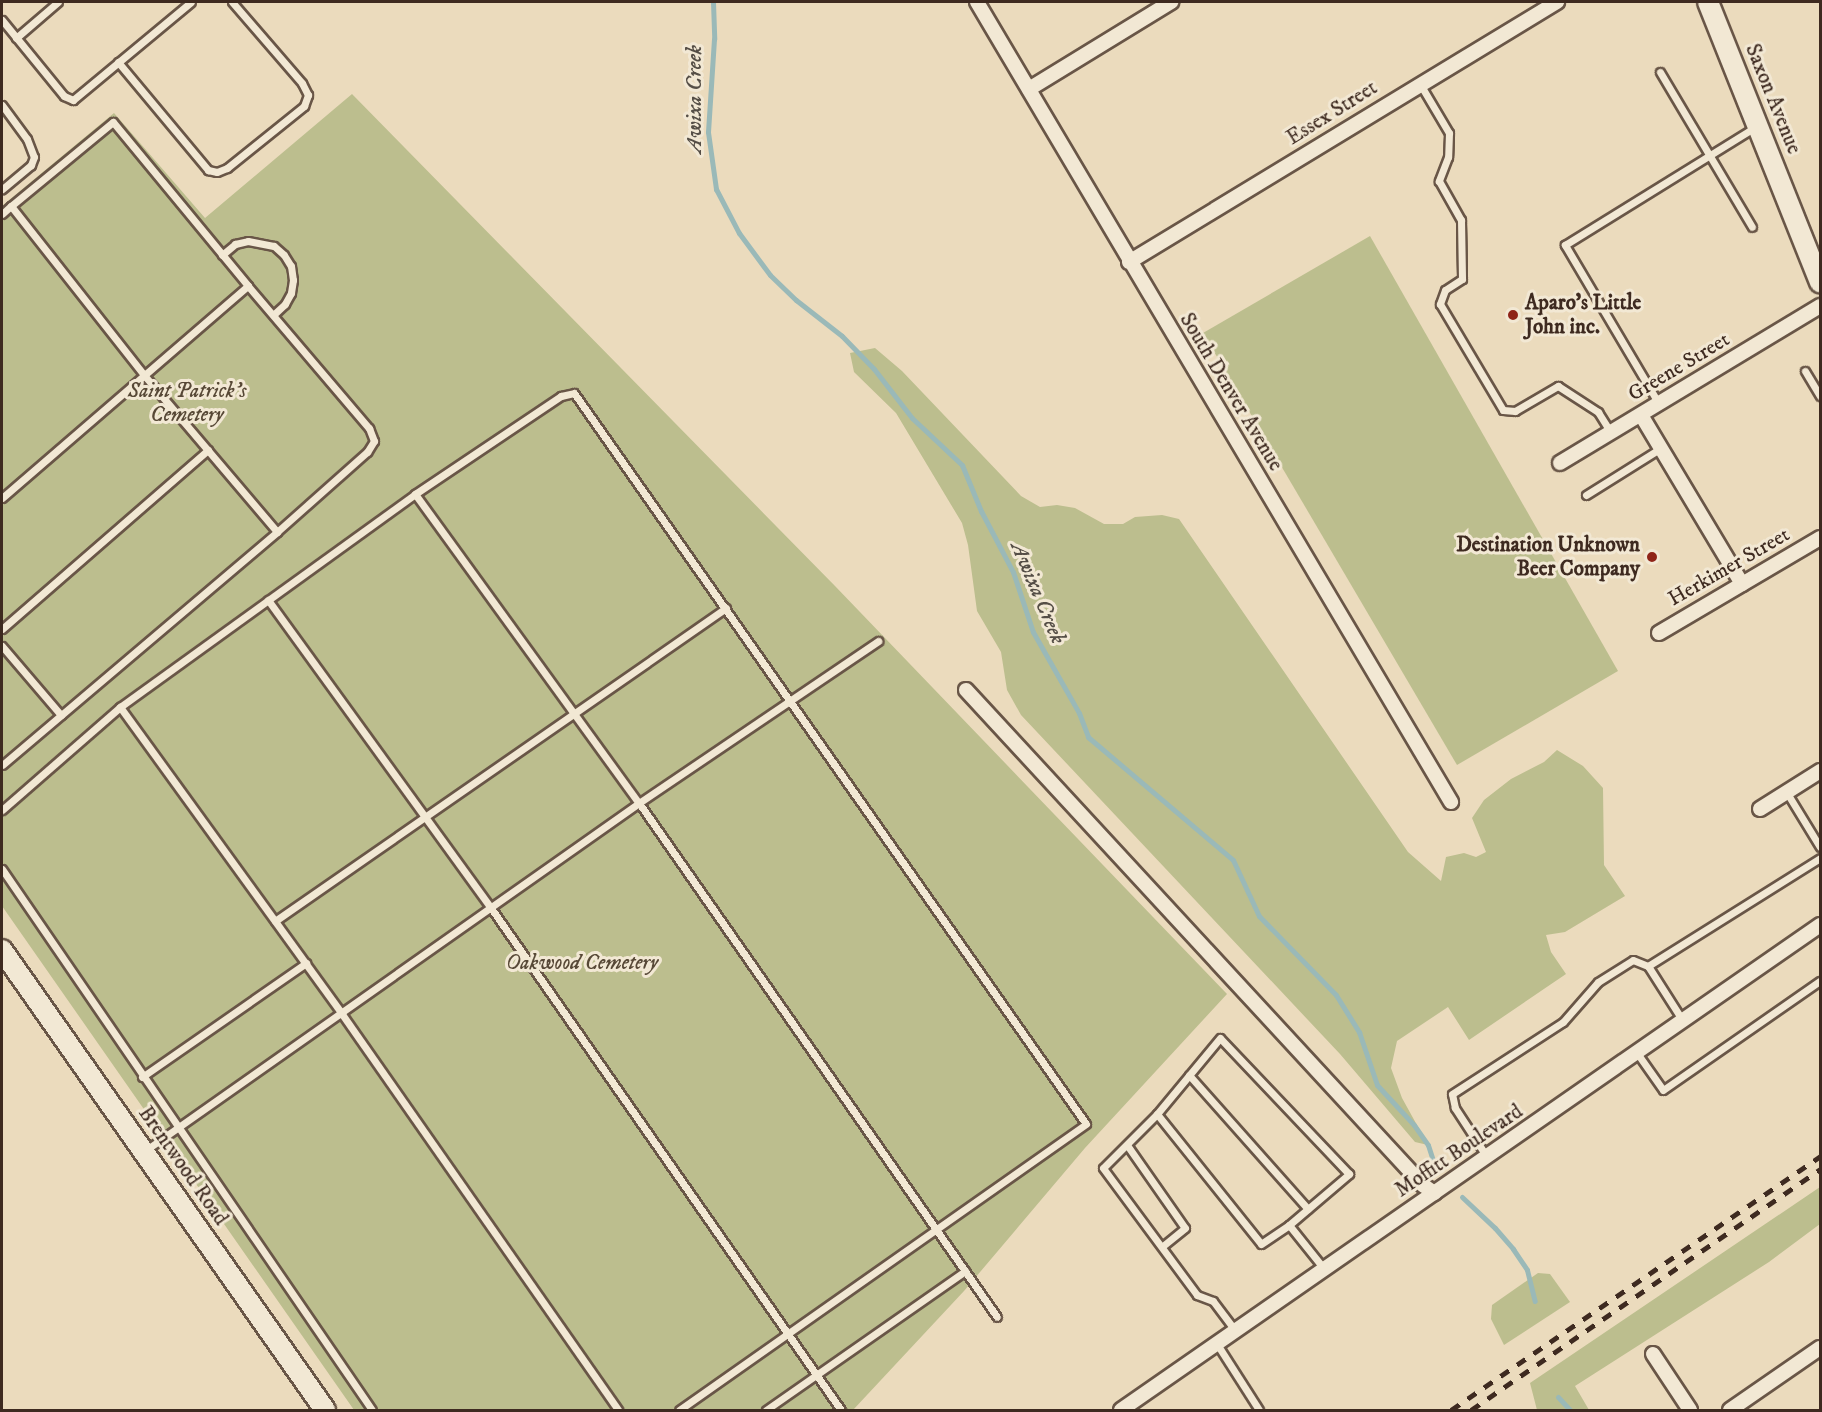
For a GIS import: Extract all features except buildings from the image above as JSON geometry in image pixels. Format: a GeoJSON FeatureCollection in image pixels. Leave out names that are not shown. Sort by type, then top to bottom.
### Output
{"type":"FeatureCollection","features":[{"type":"Feature","properties":{"kind":"street","name":"South Denver Avenue"},"geometry":{"type":"LineString","coordinates":[[976,2],[1451,802]]}},
{"type":"Feature","properties":{"kind":"street"},"geometry":{"type":"LineString","coordinates":[[1029,89],[1171,2]]}},
{"type":"Feature","properties":{"kind":"street","name":"Essex Street"},"geometry":{"type":"LineString","coordinates":[[1129,262],[1557,2]]}},
{"type":"Feature","properties":{"kind":"street","name":"Saxon Avenue"},"geometry":{"type":"LineString","coordinates":[[1708,2],[1821,282]]}},
{"type":"Feature","properties":{"kind":"street","name":"Greene Street"},"geometry":{"type":"LineString","coordinates":[[1560,464],[1821,306]]}},
{"type":"Feature","properties":{"kind":"street"},"geometry":{"type":"LineString","coordinates":[[1641,415],[1742,584]]}},
{"type":"Feature","properties":{"kind":"street","name":"Herkimer Street"},"geometry":{"type":"LineString","coordinates":[[1659,633],[1821,538]]}},
{"type":"Feature","properties":{"kind":"street"},"geometry":{"type":"LineString","coordinates":[[966,690],[1423,1185],[1434,1193]]}},
{"type":"Feature","properties":{"kind":"street"},"geometry":{"type":"LineString","coordinates":[[1760,809],[1821,771]]}},
{"type":"Feature","properties":{"kind":"street","name":"Moffitt Boulevard"},"geometry":{"type":"LineString","coordinates":[[1121,1410],[1820,927]]}},
{"type":"Feature","properties":{"kind":"street","name":"Brentwood Road"},"geometry":{"type":"LineString","coordinates":[[2,950],[325,1410]]}},
{"type":"Feature","properties":{"kind":"street"},"geometry":{"type":"LineString","coordinates":[[1730,1410],[1821,1348]]}},
{"type":"Feature","properties":{"kind":"street"},"geometry":{"type":"LineString","coordinates":[[1653,1354],[1690,1410]]}},
{"type":"Feature","properties":{"kind":"lane"},"geometry":{"type":"LineString","coordinates":[[16,38],[58,2]]}},
{"type":"Feature","properties":{"kind":"lane"},"geometry":{"type":"LineString","coordinates":[[2,20],[64,96],[73,100],[191,2]]}},
{"type":"Feature","properties":{"kind":"lane"},"geometry":{"type":"LineString","coordinates":[[118,62],[208,170],[217,172],[227,168],[304,106],[308,95],[302,83],[232,2]]}},
{"type":"Feature","properties":{"kind":"lane"},"geometry":{"type":"LineString","coordinates":[[1660,72],[1752,227]]}},
{"type":"Feature","properties":{"kind":"lane"},"geometry":{"type":"LineString","coordinates":[[1420,84],[1449,134],[1448,157],[1438,181],[1461,220],[1462,279],[1444,290],[1440,304],[1503,410],[1515,411],[1558,386],[1598,412],[1611,433]]}},
{"type":"Feature","properties":{"kind":"lane"},"geometry":{"type":"LineString","coordinates":[[2,105],[27,139],[34,157],[31,165],[2,189]]}},
{"type":"Feature","properties":{"kind":"lane"},"geometry":{"type":"LineString","coordinates":[[2,214],[113,122],[369,428],[374,441],[367,452],[277,532],[2,765]]}},
{"type":"Feature","properties":{"kind":"lane"},"geometry":{"type":"LineString","coordinates":[[1659,404],[1565,245],[1758,125]]}},
{"type":"Feature","properties":{"kind":"lane"},"geometry":{"type":"LineString","coordinates":[[10,207],[144,375],[277,532]]}},
{"type":"Feature","properties":{"kind":"lane"},"geometry":{"type":"LineString","coordinates":[[222,255],[235,244],[248,241],[261,241],[274,246],[284,255],[292,273],[291,293],[285,304],[273,315]]}},
{"type":"Feature","properties":{"kind":"lane"},"geometry":{"type":"LineString","coordinates":[[2,498],[248,286]]}},
{"type":"Feature","properties":{"kind":"lane"},"geometry":{"type":"LineString","coordinates":[[1805,371],[1821,396]]}},
{"type":"Feature","properties":{"kind":"lane"},"geometry":{"type":"LineString","coordinates":[[2,810],[120,707],[415,494],[561,396],[574,393],[1086,1124],[937,1231],[679,1410]]}},
{"type":"Feature","properties":{"kind":"lane"},"geometry":{"type":"LineString","coordinates":[[1586,495],[1661,448]]}},
{"type":"Feature","properties":{"kind":"lane"},"geometry":{"type":"LineString","coordinates":[[2,629],[208,450]]}},
{"type":"Feature","properties":{"kind":"lane"},"geometry":{"type":"LineString","coordinates":[[415,494],[639,803],[997,1317]]}},
{"type":"Feature","properties":{"kind":"lane"},"geometry":{"type":"LineString","coordinates":[[268,600],[491,908],[841,1410]]}},
{"type":"Feature","properties":{"kind":"lane"},"geometry":{"type":"LineString","coordinates":[[275,921],[726,608]]}},
{"type":"Feature","properties":{"kind":"lane"},"geometry":{"type":"LineString","coordinates":[[144,1152],[639,803],[878,641]]}},
{"type":"Feature","properties":{"kind":"lane"},"geometry":{"type":"LineString","coordinates":[[2,646],[61,715]]}},
{"type":"Feature","properties":{"kind":"lane"},"geometry":{"type":"LineString","coordinates":[[120,707],[306,963],[618,1410]]}},
{"type":"Feature","properties":{"kind":"lane"},"geometry":{"type":"LineString","coordinates":[[1787,793],[1821,847]]}},
{"type":"Feature","properties":{"kind":"lane"},"geometry":{"type":"LineString","coordinates":[[1648,966],[1821,858]]}},
{"type":"Feature","properties":{"kind":"lane"},"geometry":{"type":"LineString","coordinates":[[2,869],[142,1077],[372,1410]]}},
{"type":"Feature","properties":{"kind":"lane"},"geometry":{"type":"LineString","coordinates":[[1487,1157],[1455,1108],[1452,1094],[1563,1022],[1598,982],[1633,960],[1648,966],[1683,1021]]}},
{"type":"Feature","properties":{"kind":"lane"},"geometry":{"type":"LineString","coordinates":[[142,1077],[306,963]]}},
{"type":"Feature","properties":{"kind":"lane"},"geometry":{"type":"LineString","coordinates":[[1637,1053],[1663,1090],[1821,981]]}},
{"type":"Feature","properties":{"kind":"lane"},"geometry":{"type":"LineString","coordinates":[[1157,1114],[1261,1244],[1289,1225],[1349,1174],[1220,1038],[1157,1114],[1103,1168],[1163,1246],[1197,1295],[1213,1301],[1236,1331]]}},
{"type":"Feature","properties":{"kind":"lane"},"geometry":{"type":"LineString","coordinates":[[1189,1075],[1308,1209]]}},
{"type":"Feature","properties":{"kind":"lane"},"geometry":{"type":"LineString","coordinates":[[1127,1144],[1185,1228],[1163,1246]]}},
{"type":"Feature","properties":{"kind":"lane"},"geometry":{"type":"LineString","coordinates":[[1289,1225],[1324,1270]]}},
{"type":"Feature","properties":{"kind":"lane"},"geometry":{"type":"LineString","coordinates":[[766,1410],[965,1271]]}},
{"type":"Feature","properties":{"kind":"lane"},"geometry":{"type":"LineString","coordinates":[[1217,1344],[1260,1410]]}},
{"type":"Feature","properties":{"kind":"green space","name":"Oakwood Cemetery"},"geometry":{"type":"Polygon","coordinates":[[[352,94],[835,586],[1227,994],[1085,1148],[964,1291],[853,1410],[354,1410],[2,906],[2,206],[114,113],[205,218],[352,94]]]}},
{"type":"Feature","properties":{"kind":"green space"},"geometry":{"type":"Polygon","coordinates":[[[1370,236],[1618,671],[1457,765],[1203,333],[1370,236]]]}},
{"type":"Feature","properties":{"kind":"green space"},"geometry":{"type":"Polygon","coordinates":[[[875,348],[902,371],[1021,496],[1040,507],[1057,505],[1075,508],[1104,524],[1123,524],[1135,517],[1162,515],[1179,519],[1408,852],[1441,881],[1446,857],[1464,853],[1476,857],[1486,852],[1472,818],[1484,800],[1511,779],[1544,762],[1557,750],[1583,766],[1603,788],[1604,865],[1625,896],[1565,932],[1546,935],[1551,952],[1566,974],[1469,1040],[1448,1007],[1397,1041],[1391,1068],[1402,1098],[1428,1145],[1415,1142],[1340,1054],[1021,715],[1007,690],[1001,652],[977,611],[968,545],[962,523],[896,413],[854,372],[850,353],[875,348]]]}},
{"type":"Feature","properties":{"kind":"green space"},"geometry":{"type":"Polygon","coordinates":[[[1820,1187],[1820,1224],[1769,1262],[1575,1386],[1589,1410],[1537,1410],[1530,1383],[1820,1187]]]}},
{"type":"Feature","properties":{"kind":"green space"},"geometry":{"type":"Polygon","coordinates":[[[1538,1273],[1550,1274],[1570,1302],[1504,1345],[1491,1319],[1492,1305],[1538,1273]]]}},
{"type":"Feature","properties":{"kind":"waterway","name":"Awixa Creek"},"geometry":{"type":"LineString","coordinates":[[713,2],[714,39],[708,132],[716,189],[739,233],[770,275],[796,300],[842,336],[874,369],[912,418],[962,465],[981,511],[1013,572],[1033,632],[1079,713],[1088,737],[1233,860],[1259,916],[1336,995],[1359,1032],[1377,1085],[1414,1125],[1428,1145],[1433,1160]]}},
{"type":"Feature","properties":{"kind":"waterway","name":"Awixa Creek"},"geometry":{"type":"LineString","coordinates":[[1462,1197],[1495,1228],[1513,1249],[1527,1270],[1535,1301]]}},
{"type":"Feature","properties":{"kind":"waterway","name":"Awixa Creek"},"geometry":{"type":"LineString","coordinates":[[1558,1397],[1570,1410]]}},
{"type":"Feature","properties":{"kind":"railway"},"geometry":{"type":"LineString","coordinates":[[1451,1410],[1820,1156]]}},
{"type":"Feature","properties":{"kind":"railway"},"geometry":{"type":"LineString","coordinates":[[1471,1410],[1820,1169]]}},
{"type":"Feature","properties":{"kind":"place","name":"Aparo's Little John inc."},"geometry":{"type":"Point","coordinates":[1513,315]}},
{"type":"Feature","properties":{"kind":"place","name":"Destination Unknown Beer Company"},"geometry":{"type":"Point","coordinates":[1652,557]}},
{"type":"Feature","properties":{"kind":"park label","name":"Saint Patrick's Cemetery"},"geometry":{"type":"Point","coordinates":[187,403]}}]}
